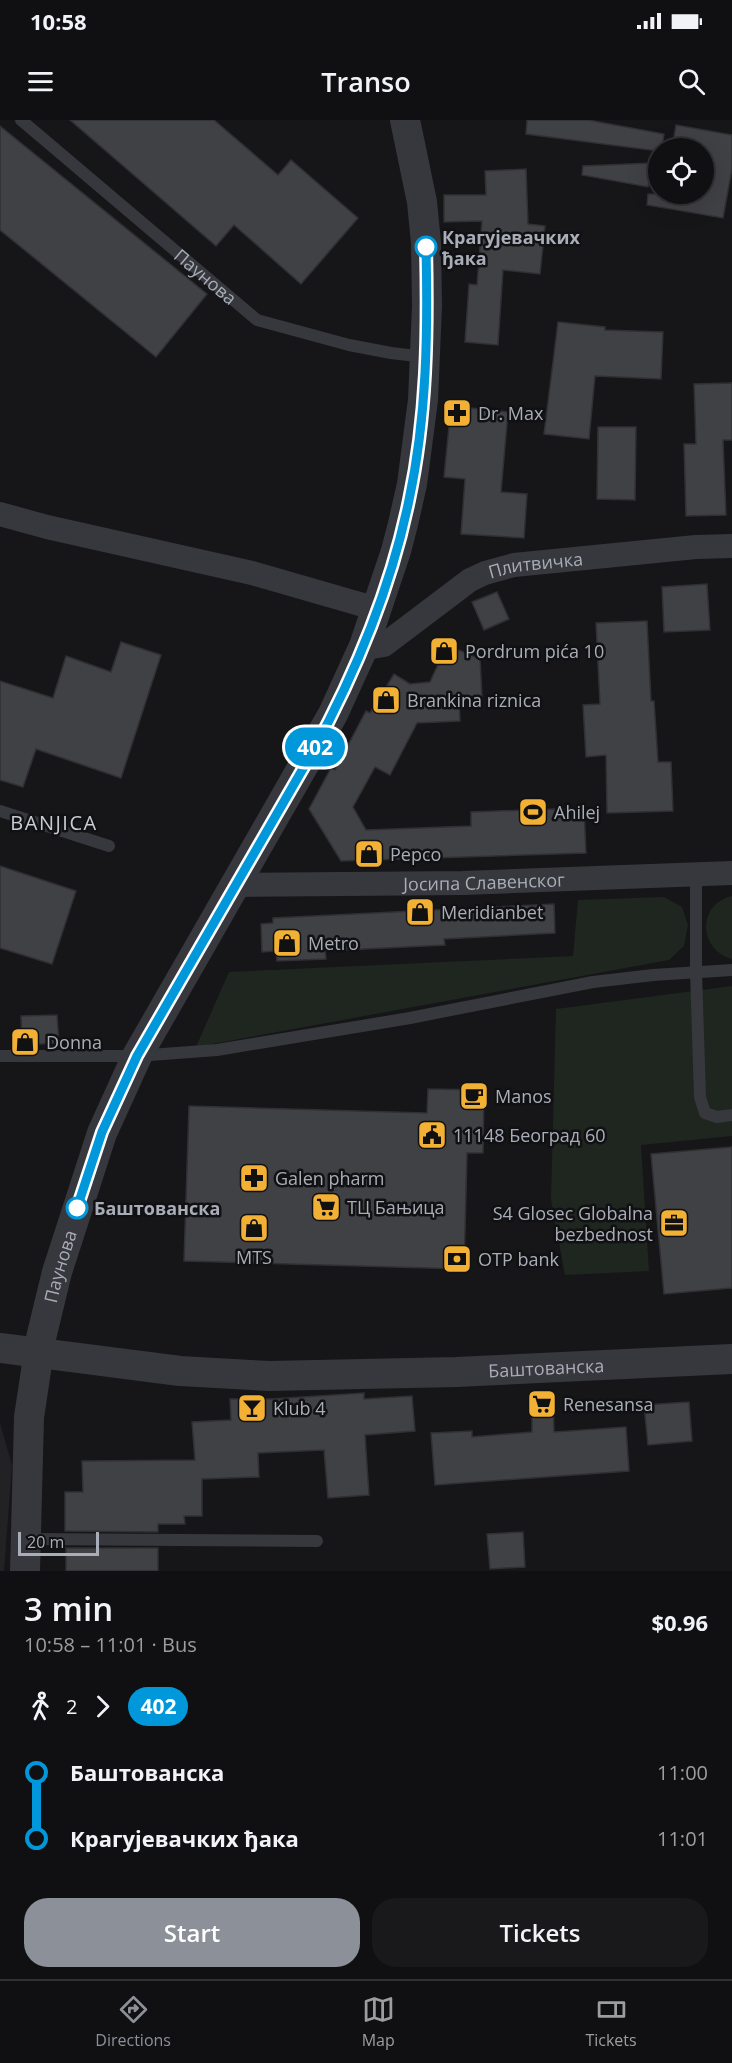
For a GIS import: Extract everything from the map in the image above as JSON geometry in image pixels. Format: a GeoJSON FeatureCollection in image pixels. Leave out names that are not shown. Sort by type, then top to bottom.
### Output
{"type":"FeatureCollection","features":[{"type":"Feature","properties":{"kind":"street","name":"Паунова"},"geometry":{"type":"LineString","coordinates":[[26,1571],[29,1417],[39,1354],[57,1272],[102,1132],[137,1056],[333,714],[364,646],[396,551],[409,500],[423,400],[426,357],[425,233],[422,202],[405,120]]}},
{"type":"Feature","properties":{"kind":"street"},"geometry":{"type":"LineString","coordinates":[[0,514],[47,527],[252,573],[376,609]]}},
{"type":"Feature","properties":{"kind":"street","name":"Плитвичка"},"geometry":{"type":"LineString","coordinates":[[364,646],[384,645],[470,580],[514,565],[696,547],[732,546]]}},
{"type":"Feature","properties":{"kind":"street","name":"Јосипа Славенског"},"geometry":{"type":"LineString","coordinates":[[235,885],[463,883],[732,873]]}},
{"type":"Feature","properties":{"kind":"street","name":"Баштованска"},"geometry":{"type":"LineString","coordinates":[[0,1348],[180,1371],[269,1376],[456,1372],[732,1359]]}},
{"type":"Feature","properties":{"kind":"lane","name":"Паунова"},"geometry":{"type":"LineString","coordinates":[[21,120],[257,320],[349,345],[426,357]]}},
{"type":"Feature","properties":{"kind":"lane"},"geometry":{"type":"LineString","coordinates":[[0,811],[109,846]]}},
{"type":"Feature","properties":{"kind":"lane"},"geometry":{"type":"LineString","coordinates":[[696,875],[700,1097],[705,1113],[717,1117],[732,1115]]}},
{"type":"Feature","properties":{"kind":"lane"},"geometry":{"type":"LineString","coordinates":[[0,1056],[137,1056],[217,1050],[410,1018],[594,982],[653,975],[732,970]]}},
{"type":"Feature","properties":{"kind":"lane"},"geometry":{"type":"LineString","coordinates":[[25,1539],[317,1541]]}},
{"type":"Feature","properties":{"kind":"shaded area"},"geometry":{"type":"Polygon","coordinates":[[[732,896],[732,959],[721,954],[713,946],[706,927],[712,908],[732,896]]]}},
{"type":"Feature","properties":{"kind":"shaded area"},"geometry":{"type":"Polygon","coordinates":[[[664,897],[682,907],[688,925],[684,946],[669,960],[196,1047],[229,972],[573,956],[578,900],[664,897]]]}},
{"type":"Feature","properties":{"kind":"shaded area"},"geometry":{"type":"Polygon","coordinates":[[[732,986],[732,1136],[641,1145],[649,1271],[565,1275],[551,1199],[556,1009],[732,986]]]}},
{"type":"Feature","properties":{"kind":"shaded area"},"geometry":{"type":"Polygon","coordinates":[[[0,1423],[12,1465],[4,1571],[0,1571],[0,1423]]]}},
{"type":"Feature","properties":{"kind":"building"},"geometry":{"type":"Polygon","coordinates":[[[70,120],[214,120],[278,175],[291,160],[358,218],[301,284],[234,225],[216,246],[70,120]]]}},
{"type":"Feature","properties":{"kind":"building"},"geometry":{"type":"Polygon","coordinates":[[[527,120],[588,120],[664,134],[663,138],[648,138],[648,150],[526,134],[527,120]]]}},
{"type":"Feature","properties":{"kind":"building"},"geometry":{"type":"Polygon","coordinates":[[[676,125],[732,135],[732,169],[723,218],[647,205],[648,194],[648,204],[714,204],[714,138],[674,138],[676,125]]]}},
{"type":"Feature","properties":{"kind":"building"},"geometry":{"type":"Polygon","coordinates":[[[0,126],[207,294],[156,357],[0,230],[0,126]]]}},
{"type":"Feature","properties":{"kind":"building"},"geometry":{"type":"Polygon","coordinates":[[[648,163],[648,187],[582,175],[583,166],[648,163]]]}},
{"type":"Feature","properties":{"kind":"building"},"geometry":{"type":"Polygon","coordinates":[[[526,169],[528,224],[545,226],[540,274],[503,270],[498,345],[465,342],[469,284],[477,285],[482,221],[444,222],[444,195],[486,195],[485,171],[526,169]]]}},
{"type":"Feature","properties":{"kind":"building"},"geometry":{"type":"Polygon","coordinates":[[[558,322],[605,327],[605,330],[663,332],[661,379],[595,376],[589,439],[544,434],[558,322]]]}},
{"type":"Feature","properties":{"kind":"building"},"geometry":{"type":"Polygon","coordinates":[[[732,383],[732,440],[723,440],[726,515],[686,516],[684,444],[696,444],[694,384],[732,383]]]}},
{"type":"Feature","properties":{"kind":"building"},"geometry":{"type":"Polygon","coordinates":[[[451,406],[508,412],[501,492],[527,494],[524,538],[461,534],[465,479],[444,477],[451,406]]]}},
{"type":"Feature","properties":{"kind":"building"},"geometry":{"type":"Polygon","coordinates":[[[598,427],[636,427],[635,500],[597,499],[598,427]]]}},
{"type":"Feature","properties":{"kind":"building"},"geometry":{"type":"Polygon","coordinates":[[[707,584],[710,630],[664,632],[662,587],[707,584]]]}},
{"type":"Feature","properties":{"kind":"building"},"geometry":{"type":"Polygon","coordinates":[[[497,592],[509,619],[484,630],[472,602],[497,592]]]}},
{"type":"Feature","properties":{"kind":"building"},"geometry":{"type":"Polygon","coordinates":[[[647,621],[651,701],[654,701],[658,762],[671,762],[673,811],[607,813],[606,755],[586,757],[583,705],[600,704],[596,623],[647,621]]]}},
{"type":"Feature","properties":{"kind":"building"},"geometry":{"type":"Polygon","coordinates":[[[121,642],[161,655],[121,778],[36,749],[23,787],[0,780],[0,681],[53,698],[66,656],[111,672],[121,642]]]}},
{"type":"Feature","properties":{"kind":"building"},"geometry":{"type":"Polygon","coordinates":[[[447,645],[480,659],[482,696],[459,697],[460,721],[417,723],[390,775],[375,767],[353,807],[366,830],[471,826],[471,812],[584,808],[586,853],[341,861],[309,809],[331,768],[335,770],[366,711],[370,713],[394,674],[410,684],[430,682],[447,645]]]}},
{"type":"Feature","properties":{"kind":"building"},"geometry":{"type":"Polygon","coordinates":[[[0,866],[76,891],[52,964],[0,948],[0,866]]]}},
{"type":"Feature","properties":{"kind":"building"},"geometry":{"type":"Polygon","coordinates":[[[554,904],[555,933],[444,939],[445,945],[325,951],[326,959],[277,961],[276,951],[262,952],[261,924],[273,923],[273,918],[554,904]]]}},
{"type":"Feature","properties":{"kind":"building"},"geometry":{"type":"Polygon","coordinates":[[[57,1015],[59,1043],[22,1045],[21,1016],[57,1015]]]}},
{"type":"Feature","properties":{"kind":"building","name":"ТЦ Бањица"},"geometry":{"type":"Polygon","coordinates":[[[428,1089],[484,1090],[483,1153],[467,1153],[464,1269],[184,1261],[189,1106],[427,1113],[428,1089]]]}},
{"type":"Feature","properties":{"kind":"building"},"geometry":{"type":"Polygon","coordinates":[[[732,1147],[732,1288],[664,1294],[651,1154],[732,1147]]]}},
{"type":"Feature","properties":{"kind":"building"},"geometry":{"type":"Polygon","coordinates":[[[364,1393],[364,1399],[412,1396],[415,1431],[365,1435],[369,1495],[328,1498],[324,1450],[258,1453],[259,1477],[202,1479],[202,1516],[184,1516],[185,1524],[158,1524],[158,1532],[65,1531],[65,1492],[83,1492],[82,1461],[195,1460],[192,1422],[231,1420],[230,1399],[272,1399],[364,1393]]]}},
{"type":"Feature","properties":{"kind":"building"},"geometry":{"type":"Polygon","coordinates":[[[553,1398],[554,1432],[626,1427],[629,1471],[435,1485],[431,1433],[472,1431],[472,1437],[532,1432],[532,1399],[553,1398]]]}},
{"type":"Feature","properties":{"kind":"building"},"geometry":{"type":"Polygon","coordinates":[[[689,1402],[692,1441],[648,1445],[644,1405],[689,1402]]]}},
{"type":"Feature","properties":{"kind":"building"},"geometry":{"type":"Polygon","coordinates":[[[523,1532],[525,1567],[490,1569],[487,1534],[523,1532]]]}},
{"type":"Feature","properties":{"kind":"building"},"geometry":{"type":"Polygon","coordinates":[[[66,1548],[158,1548],[158,1571],[66,1571],[66,1548]]]}},
{"type":"Feature","properties":{"kind":"bus line","name":"402"},"geometry":{"type":"LineString","coordinates":[[77,1208],[102,1132],[137,1056],[312,753],[333,714],[364,646],[396,551],[412,484],[426,357],[426,247]]}},
{"type":"Feature","properties":{"kind":"place","name":"Крагујевачких ђака"},"geometry":{"type":"Point","coordinates":[426,247]}},
{"type":"Feature","properties":{"kind":"place","name":"Dr. Max"},"geometry":{"type":"Point","coordinates":[457,413]}},
{"type":"Feature","properties":{"kind":"place","name":"Pordrum pića 10"},"geometry":{"type":"Point","coordinates":[444,651]}},
{"type":"Feature","properties":{"kind":"place","name":"Brankina riznica"},"geometry":{"type":"Point","coordinates":[386,700]}},
{"type":"Feature","properties":{"kind":"place","name":"Ahilej"},"geometry":{"type":"Point","coordinates":[533,812]}},
{"type":"Feature","properties":{"kind":"place","name":"Pepco"},"geometry":{"type":"Point","coordinates":[369,854]}},
{"type":"Feature","properties":{"kind":"place","name":"Meridianbet"},"geometry":{"type":"Point","coordinates":[420,912]}},
{"type":"Feature","properties":{"kind":"place","name":"Metro"},"geometry":{"type":"Point","coordinates":[287,943]}},
{"type":"Feature","properties":{"kind":"place","name":"Donna"},"geometry":{"type":"Point","coordinates":[25,1042]}},
{"type":"Feature","properties":{"kind":"place","name":"Manos"},"geometry":{"type":"Point","coordinates":[474,1096]}},
{"type":"Feature","properties":{"kind":"place","name":"11148 Београд 60"},"geometry":{"type":"Point","coordinates":[432,1135]}},
{"type":"Feature","properties":{"kind":"place","name":"Galen pharm"},"geometry":{"type":"Point","coordinates":[254,1178]}},
{"type":"Feature","properties":{"kind":"place","name":"ТЦ Бањица"},"geometry":{"type":"Point","coordinates":[326,1207]}},
{"type":"Feature","properties":{"kind":"place","name":"Баштованска"},"geometry":{"type":"Point","coordinates":[77,1208]}},
{"type":"Feature","properties":{"kind":"place","name":"S4 Glosec Globalna bezbednost"},"geometry":{"type":"Point","coordinates":[674,1223]}},
{"type":"Feature","properties":{"kind":"place","name":"MTS"},"geometry":{"type":"Point","coordinates":[254,1228]}},
{"type":"Feature","properties":{"kind":"place","name":"OTP bank"},"geometry":{"type":"Point","coordinates":[457,1259]}},
{"type":"Feature","properties":{"kind":"place","name":"Renesansa"},"geometry":{"type":"Point","coordinates":[542,1404]}},
{"type":"Feature","properties":{"kind":"place","name":"Klub 4"},"geometry":{"type":"Point","coordinates":[252,1408]}},
{"type":"Feature","properties":{"kind":"district","name":"BANJICA"},"geometry":{"type":"Point","coordinates":[54,822]}}]}
